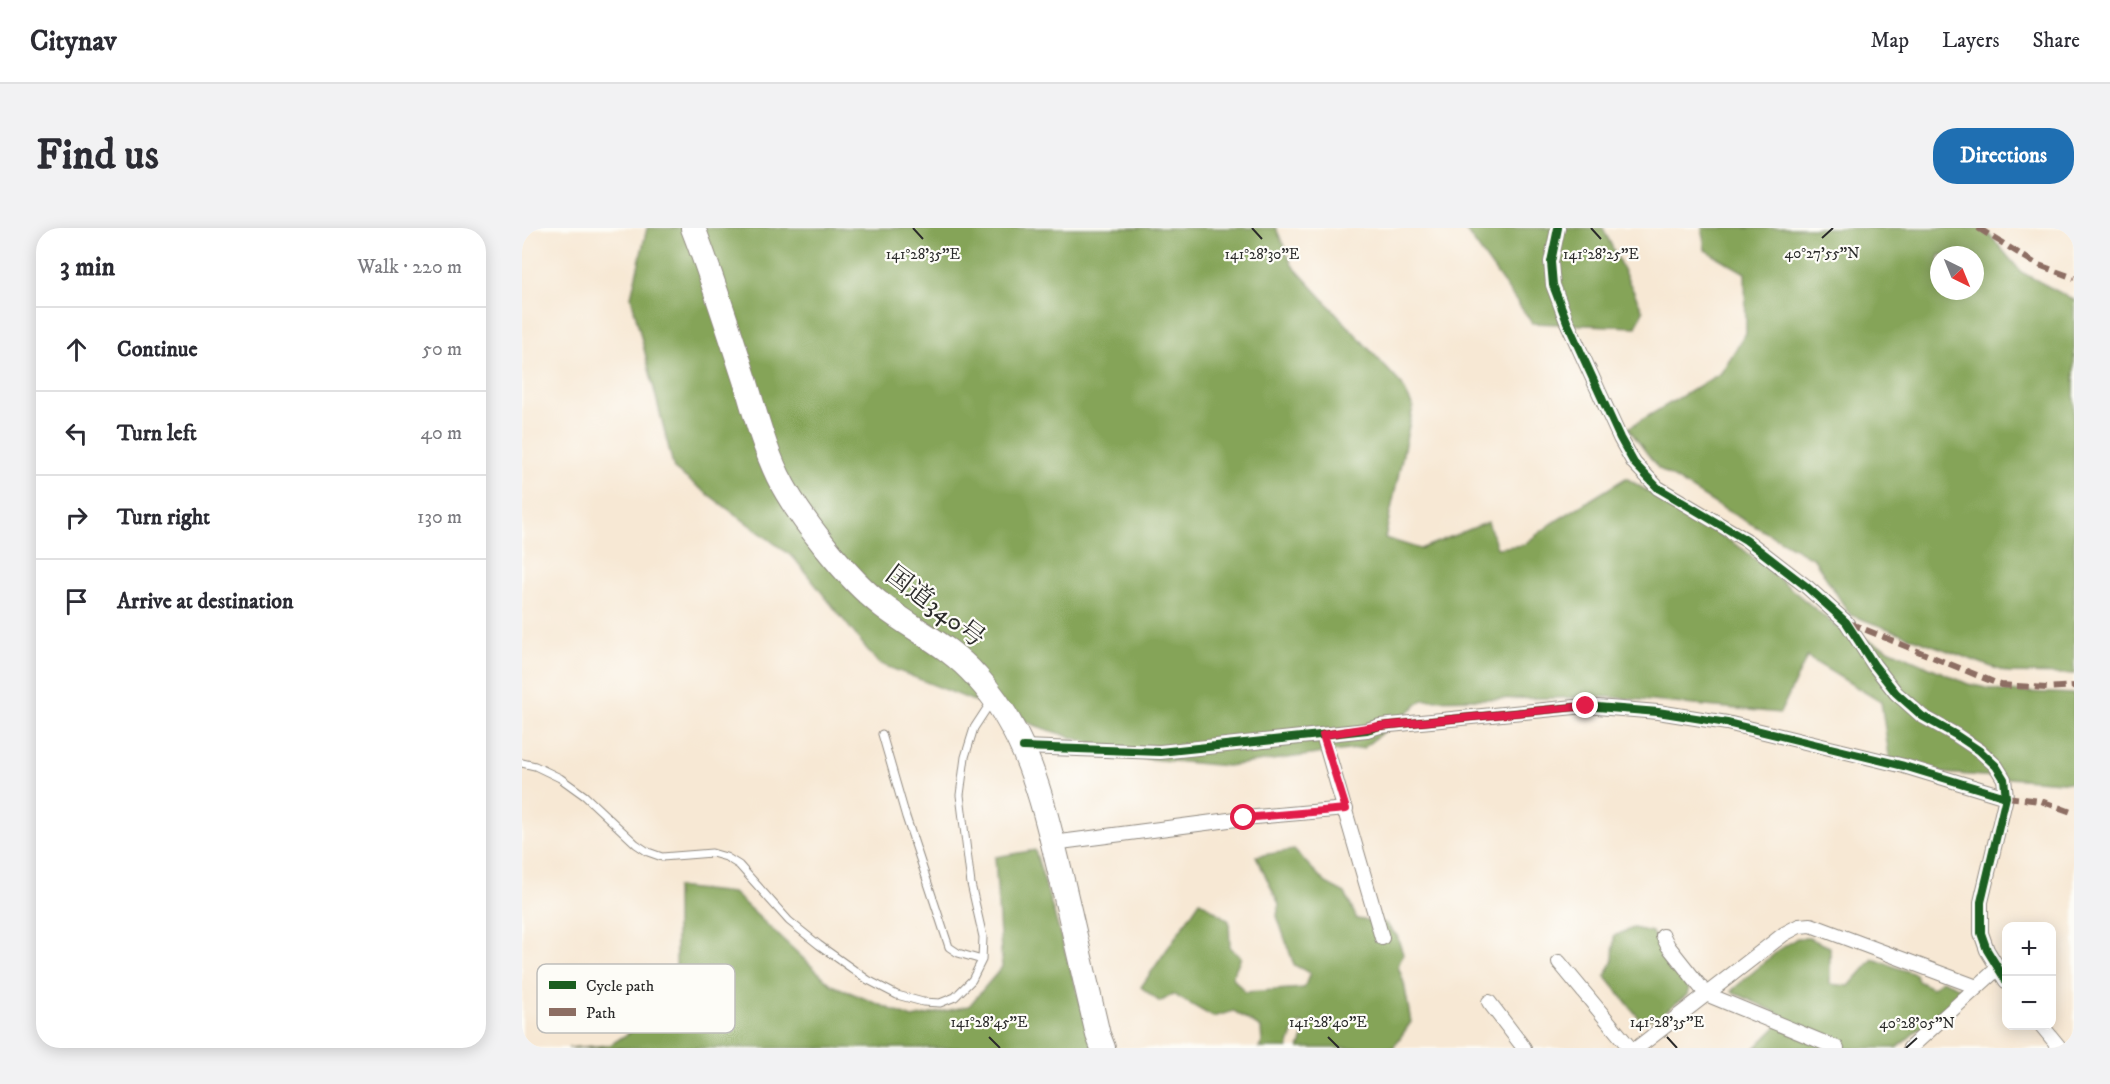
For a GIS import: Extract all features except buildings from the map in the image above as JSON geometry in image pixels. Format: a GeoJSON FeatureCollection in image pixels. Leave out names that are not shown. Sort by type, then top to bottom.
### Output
{"type":"FeatureCollection","features":[{"type":"Feature","properties":{"kind":"highway","name":"国道340号"},"geometry":{"type":"LineString","coordinates":[[693,228],[711,274],[758,423],[778,476],[803,517],[857,583],[882,606],[953,653],[976,675],[994,698],[1023,747],[1035,776],[1053,843],[1103,1048]]}},
{"type":"Feature","properties":{"kind":"street"},"geometry":{"type":"LineString","coordinates":[[1558,228],[1551,262],[1553,285],[1567,322],[1620,438],[1634,463],[1658,488],[1746,540],[1815,594],[1846,622],[1874,665],[1896,693],[1922,716],[1980,751],[1996,766],[2004,779],[2007,797],[1981,902],[1981,933],[1987,950],[2003,976]]}},
{"type":"Feature","properties":{"kind":"street"},"geometry":{"type":"LineString","coordinates":[[1023,747],[1160,752],[1323,735],[1380,726],[1586,706],[1658,712],[1727,723],[1904,765],[2007,797]]}},
{"type":"Feature","properties":{"kind":"street"},"geometry":{"type":"LineString","coordinates":[[1323,735],[1382,938]]}},
{"type":"Feature","properties":{"kind":"street"},"geometry":{"type":"LineString","coordinates":[[1053,843],[1244,818],[1346,809]]}},
{"type":"Feature","properties":{"kind":"street"},"geometry":{"type":"LineString","coordinates":[[1559,962],[1637,1047],[1784,934],[1799,926],[1811,925],[1977,987]]}},
{"type":"Feature","properties":{"kind":"street"},"geometry":{"type":"LineString","coordinates":[[1663,936],[1668,946],[1707,994],[1838,1048]]}},
{"type":"Feature","properties":{"kind":"street"},"geometry":{"type":"LineString","coordinates":[[1910,1048],[1997,969]]}},
{"type":"Feature","properties":{"kind":"street"},"geometry":{"type":"LineString","coordinates":[[1490,1002],[1524,1048]]}},
{"type":"Feature","properties":{"kind":"street"},"geometry":{"type":"LineString","coordinates":[[2045,1030],[2060,1048]]}},
{"type":"Feature","properties":{"kind":"lane"},"geometry":{"type":"LineString","coordinates":[[522,763],[535,766],[560,778],[585,796],[636,844],[648,852],[662,857],[712,853],[726,856],[739,865],[789,921],[868,980],[897,995],[923,1002],[940,1003],[955,997],[972,981],[982,960],[983,937],[971,884],[960,795],[965,757],[974,728],[994,698]]}},
{"type":"Feature","properties":{"kind":"lane"},"geometry":{"type":"LineString","coordinates":[[882,734],[906,817],[949,947],[958,953],[982,960]]}},
{"type":"Feature","properties":{"kind":"green space"},"geometry":{"type":"Polygon","coordinates":[[[647,228],[1276,228],[1292,265],[1402,385],[1413,407],[1385,538],[1420,549],[1488,522],[1497,548],[1523,545],[1554,522],[1626,478],[1743,549],[1836,626],[1968,684],[2001,691],[2074,694],[2074,783],[1891,769],[1881,702],[1807,657],[1780,713],[1609,697],[1423,700],[1363,748],[1227,766],[1138,758],[1042,728],[878,663],[794,558],[674,469],[631,297],[647,228]]]}},
{"type":"Feature","properties":{"kind":"green space"},"geometry":{"type":"Polygon","coordinates":[[[1464,228],[1603,228],[1643,311],[1636,327],[1532,323],[1464,228]]]}},
{"type":"Feature","properties":{"kind":"green space"},"geometry":{"type":"Polygon","coordinates":[[[1702,228],[1984,228],[2021,272],[2074,300],[2074,674],[2008,673],[1850,615],[1814,559],[1717,505],[1658,468],[1628,428],[1721,373],[1746,333],[1745,273],[1705,250],[1702,228]]]}},
{"type":"Feature","properties":{"kind":"green space"},"geometry":{"type":"Polygon","coordinates":[[[1035,850],[1094,1048],[568,1048],[610,1045],[629,1033],[735,1033],[735,964],[676,964],[676,887],[733,893],[832,985],[912,1018],[969,1006],[1002,967],[995,857],[1035,850]]]}},
{"type":"Feature","properties":{"kind":"green space"},"geometry":{"type":"Polygon","coordinates":[[[1294,850],[1326,883],[1345,893],[1357,919],[1385,923],[1397,936],[1403,954],[1398,966],[1404,983],[1411,1022],[1393,1048],[1299,1048],[1307,1027],[1302,1023],[1295,1027],[1288,1048],[1259,1048],[1262,1043],[1261,1028],[1234,1011],[1213,1017],[1173,994],[1160,1002],[1141,987],[1200,901],[1229,921],[1230,948],[1241,957],[1232,977],[1245,992],[1304,988],[1310,973],[1294,965],[1277,916],[1279,904],[1256,856],[1294,850]]]}},
{"type":"Feature","properties":{"kind":"green space"},"geometry":{"type":"Polygon","coordinates":[[[1633,928],[1652,932],[1658,945],[1689,988],[1687,995],[1655,1019],[1639,1018],[1605,976],[1613,961],[1614,936],[1633,928]]]}},
{"type":"Feature","properties":{"kind":"green space"},"geometry":{"type":"Polygon","coordinates":[[[1797,938],[1809,938],[1830,947],[1830,984],[1849,986],[1873,959],[1915,974],[1918,981],[1932,988],[1942,980],[1961,988],[1961,995],[1897,1048],[1755,1048],[1786,1017],[1731,991],[1779,950],[1797,938]]]}},
{"type":"Feature","properties":{"kind":"marked path"},"geometry":{"type":"LineString","coordinates":[[1978,228],[2036,264],[2074,278]]}},
{"type":"Feature","properties":{"kind":"marked path"},"geometry":{"type":"LineString","coordinates":[[1849,623],[2001,685],[2047,688],[2074,686]]}},
{"type":"Feature","properties":{"kind":"marked path"},"geometry":{"type":"LineString","coordinates":[[2006,797],[2041,801],[2074,813]]}},
{"type":"Feature","properties":{"kind":"cycle path"},"geometry":{"type":"LineString","coordinates":[[1558,228],[1551,262],[1553,285],[1567,322],[1620,438],[1634,463],[1658,488],[1746,540],[1807,587],[1846,622],[1874,665],[1896,693],[1922,716],[1980,751],[1996,766],[2004,779],[2006,797],[1981,902],[1981,933],[1987,950],[2003,976]]}},
{"type":"Feature","properties":{"kind":"cycle path"},"geometry":{"type":"LineString","coordinates":[[1023,747],[1160,752],[1367,730],[1380,726],[1585,706],[1658,712],[1727,723],[1904,766],[2006,797]]}},
{"type":"Feature","properties":{"kind":"route"},"geometry":{"type":"LineString","coordinates":[[1244,818],[1346,809],[1323,735],[1367,730],[1380,726],[1586,706]]}}]}
